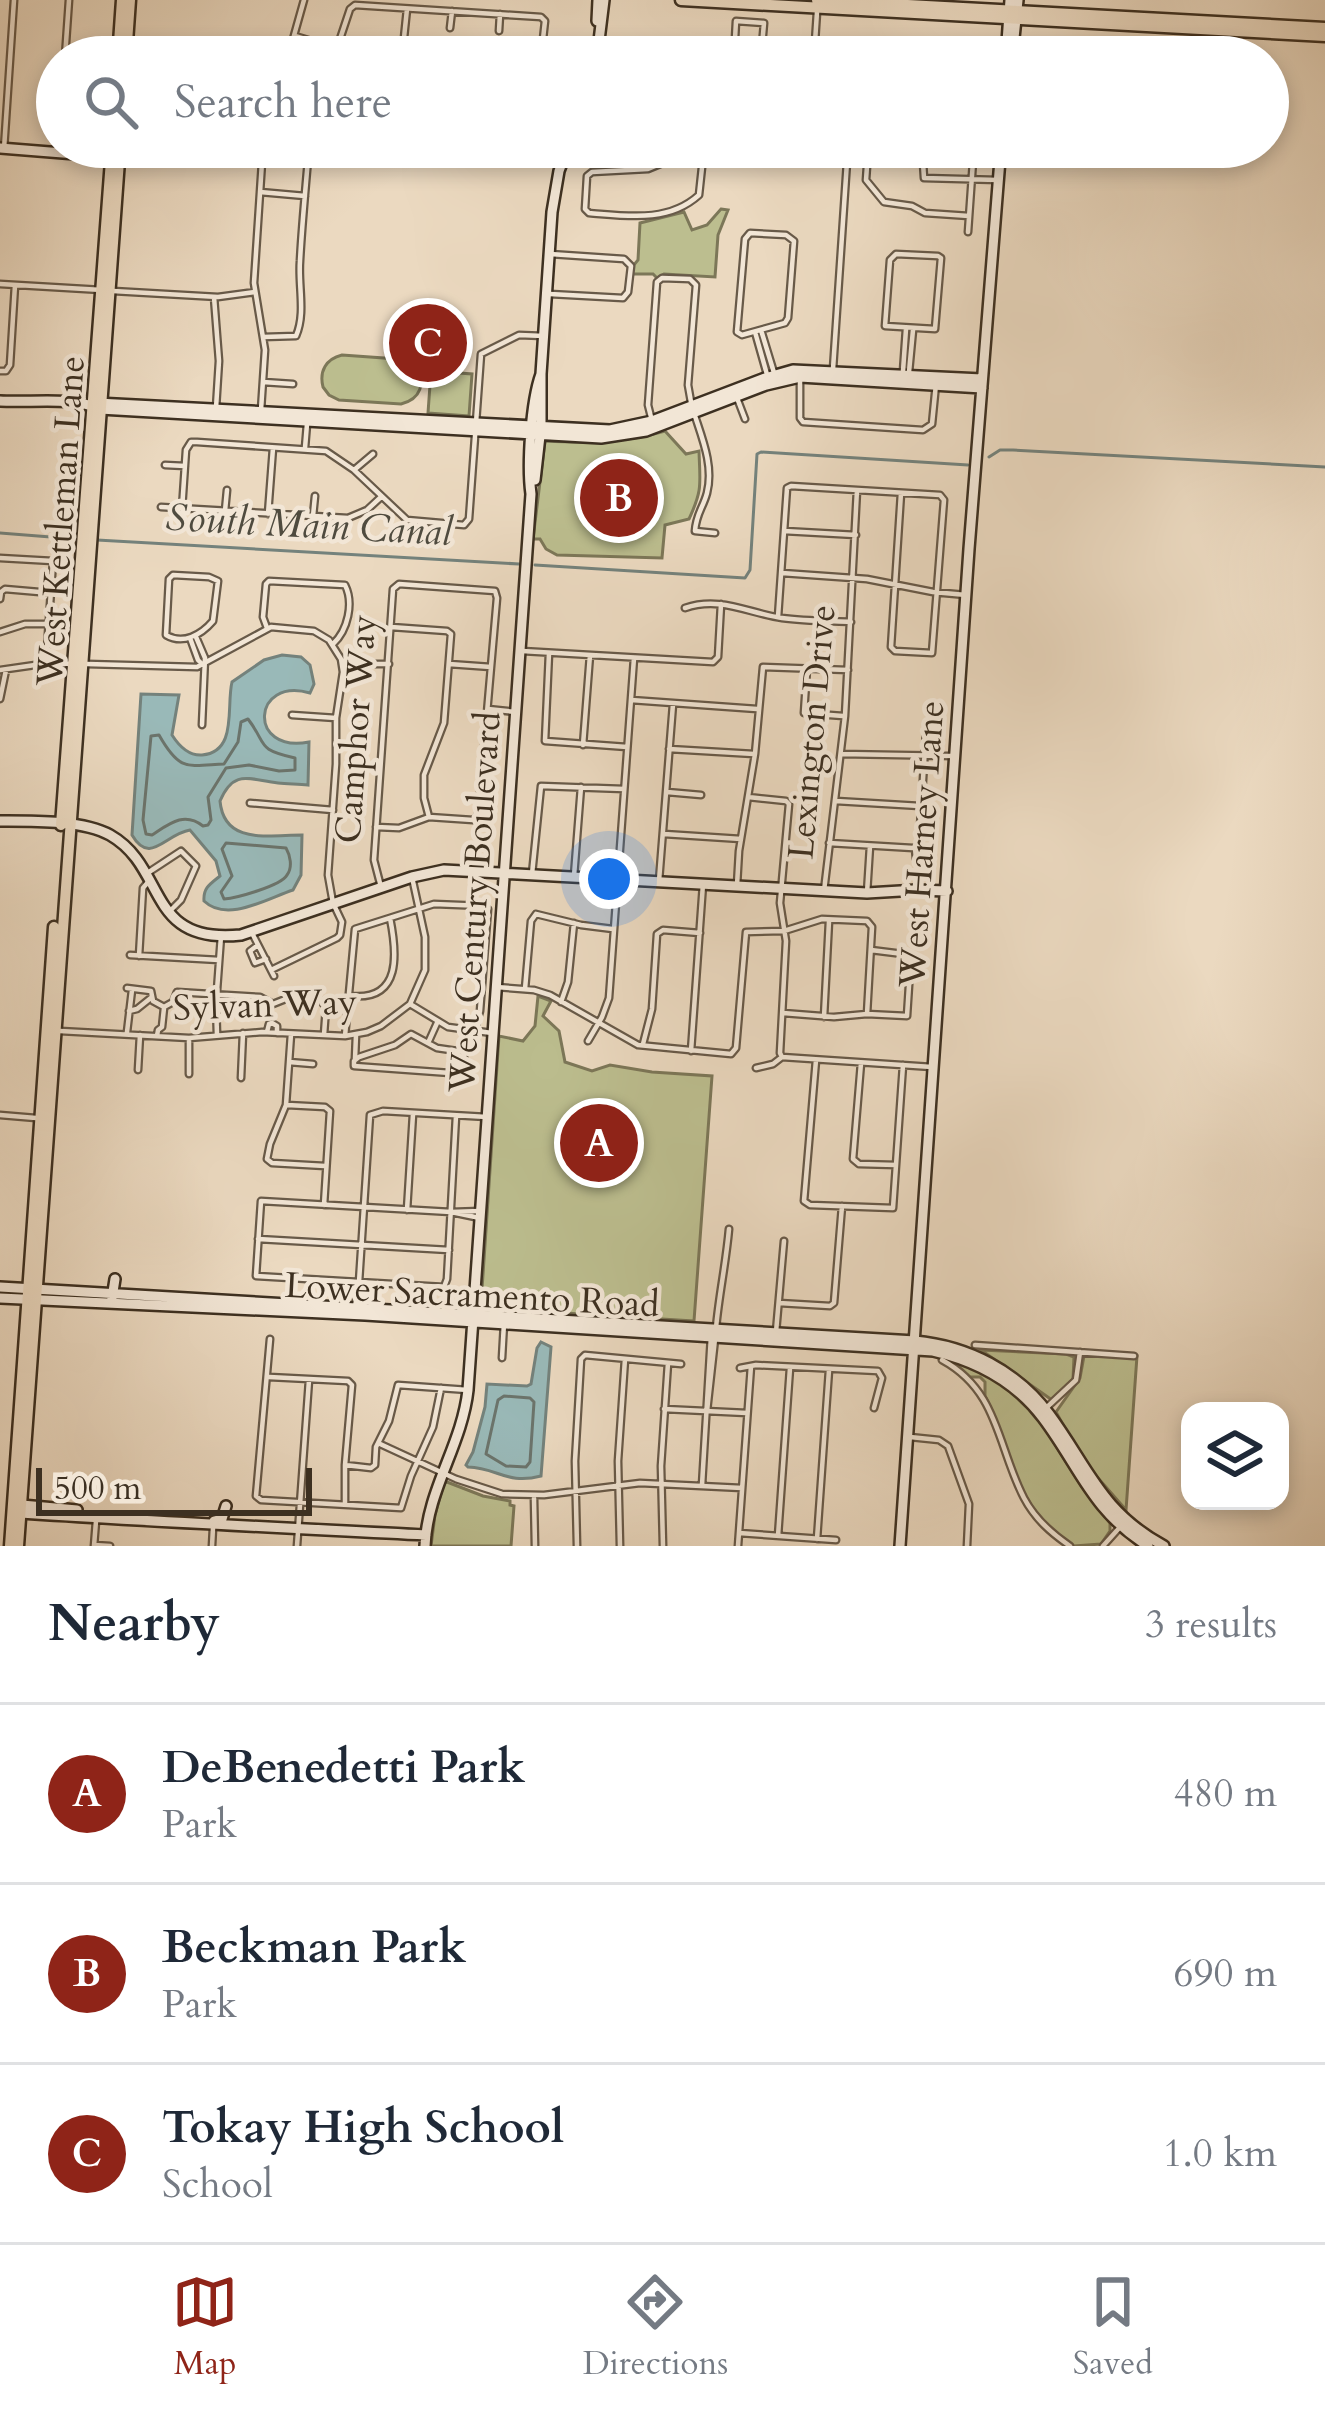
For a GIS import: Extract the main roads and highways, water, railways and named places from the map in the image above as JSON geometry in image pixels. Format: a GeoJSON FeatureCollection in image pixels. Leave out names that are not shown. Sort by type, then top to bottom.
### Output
{"type":"FeatureCollection","features":[{"type":"Feature","properties":{"kind":"main road"},"geometry":{"type":"LineString","coordinates":[[120,36],[126,0]]}},
{"type":"Feature","properties":{"kind":"main road"},"geometry":{"type":"LineString","coordinates":[[124,36],[126,0]]}},
{"type":"Feature","properties":{"kind":"main road"},"geometry":{"type":"LineString","coordinates":[[598,36],[601,0]]}},
{"type":"Feature","properties":{"kind":"main road"},"geometry":{"type":"LineString","coordinates":[[681,0],[1013,10],[1325,32]]}},
{"type":"Feature","properties":{"kind":"main road"},"geometry":{"type":"LineString","coordinates":[[2,149],[36,150]]}},
{"type":"Feature","properties":{"kind":"main road","name":"West Kettleman Lane"},"geometry":{"type":"LineString","coordinates":[[14,1546],[114,168]]}},
{"type":"Feature","properties":{"kind":"main road","name":"West Century Boulevard"},"geometry":{"type":"LineString","coordinates":[[425,1540],[430,1504],[461,1429],[467,1390],[531,494],[556,183],[561,168]]}},
{"type":"Feature","properties":{"kind":"main road","name":"West Harney Lane"},"geometry":{"type":"LineString","coordinates":[[901,1546],[999,168]]}},
{"type":"Feature","properties":{"kind":"main road"},"geometry":{"type":"LineString","coordinates":[[0,400],[611,438],[646,431],[772,379],[799,373],[982,384]]}},
{"type":"Feature","properties":{"kind":"main road"},"geometry":{"type":"LineString","coordinates":[[905,377],[936,384],[982,384]]}},
{"type":"Feature","properties":{"kind":"main road"},"geometry":{"type":"LineString","coordinates":[[537,431],[610,430],[652,421],[737,398],[772,379]]}},
{"type":"Feature","properties":{"kind":"main road"},"geometry":{"type":"LineString","coordinates":[[98,405],[216,408],[261,415]]}},
{"type":"Feature","properties":{"kind":"main road","name":"West Kettleman Lane"},"geometry":{"type":"LineString","coordinates":[[43,1118],[55,1031],[76,712],[76,616],[98,405]]}},
{"type":"Feature","properties":{"kind":"main road"},"geometry":{"type":"LineString","coordinates":[[0,821],[95,829],[114,837],[132,851],[169,912],[195,931],[221,937],[444,870],[824,891],[947,891]]}},
{"type":"Feature","properties":{"kind":"main road"},"geometry":{"type":"LineString","coordinates":[[84,1303],[110,1300],[115,1279]]}},
{"type":"Feature","properties":{"kind":"main road"},"geometry":{"type":"LineString","coordinates":[[0,1287],[32,1295]]}},
{"type":"Feature","properties":{"kind":"main road","name":"Lower Sacramento Road"},"geometry":{"type":"LineString","coordinates":[[32,1295],[114,1294],[740,1338],[914,1344]]}},
{"type":"Feature","properties":{"kind":"main road"},"geometry":{"type":"LineString","coordinates":[[0,1298],[32,1295]]}},
{"type":"Feature","properties":{"kind":"main road","name":"Lower Sacramento Road"},"geometry":{"type":"LineString","coordinates":[[32,1295],[159,1311],[472,1318],[914,1344]]}},
{"type":"Feature","properties":{"kind":"main road"},"geometry":{"type":"LineString","coordinates":[[84,1303],[111,1313],[132,1306]]}},
{"type":"Feature","properties":{"kind":"main road"},"geometry":{"type":"LineString","coordinates":[[740,1338],[776,1333]]}},
{"type":"Feature","properties":{"kind":"main road"},"geometry":{"type":"LineString","coordinates":[[914,1344],[958,1349],[1021,1384],[1046,1409],[1102,1496],[1150,1543]]}},
{"type":"Feature","properties":{"kind":"main road"},"geometry":{"type":"LineString","coordinates":[[914,1344],[971,1362],[1014,1388],[1042,1417],[1090,1492],[1121,1526],[1163,1546]]}},
{"type":"Feature","properties":{"kind":"main road"},"geometry":{"type":"LineString","coordinates":[[214,1523],[222,1519],[226,1506],[226,1518],[234,1524]]}},
{"type":"Feature","properties":{"kind":"main road"},"geometry":{"type":"LineString","coordinates":[[16,1509],[425,1540]]}},
{"type":"Feature","properties":{"kind":"water"},"geometry":{"type":"Polygon","coordinates":[[[301,657],[310,665],[314,684],[310,693],[277,695],[264,716],[275,737],[289,743],[309,742],[308,785],[244,778],[231,784],[220,801],[223,815],[239,831],[302,835],[301,875],[293,890],[224,910],[204,901],[208,887],[220,876],[216,861],[190,830],[152,848],[145,848],[132,835],[141,694],[179,695],[172,735],[192,754],[213,752],[226,737],[232,682],[264,660],[301,657]]]}},
{"type":"Feature","properties":{"kind":"water"},"geometry":{"type":"Polygon","coordinates":[[[541,1342],[551,1347],[541,1476],[519,1479],[468,1467],[487,1384],[531,1384],[541,1342]]]}},
{"type":"Feature","properties":{"kind":"waterway","name":"South Main Canal"},"geometry":{"type":"LineString","coordinates":[[989,457],[1000,450],[1013,450],[1325,467]]}},
{"type":"Feature","properties":{"kind":"waterway","name":"South Main Canal"},"geometry":{"type":"LineString","coordinates":[[535,565],[745,578],[750,570],[757,454],[968,465]]}},
{"type":"Feature","properties":{"kind":"waterway"},"geometry":{"type":"LineString","coordinates":[[0,533],[76,539]]}},
{"type":"Feature","properties":{"kind":"waterway","name":"South Main Canal"},"geometry":{"type":"LineString","coordinates":[[97,540],[519,564]]}},
{"type":"Feature","properties":{"kind":"place","name":"Tokay High School"},"geometry":{"type":"Point","coordinates":[428,343]}},
{"type":"Feature","properties":{"kind":"place","name":"Beckman Park"},"geometry":{"type":"Point","coordinates":[619,498]}},
{"type":"Feature","properties":{"kind":"place","name":"DeBenedetti Park"},"geometry":{"type":"Point","coordinates":[599,1143]}}]}
